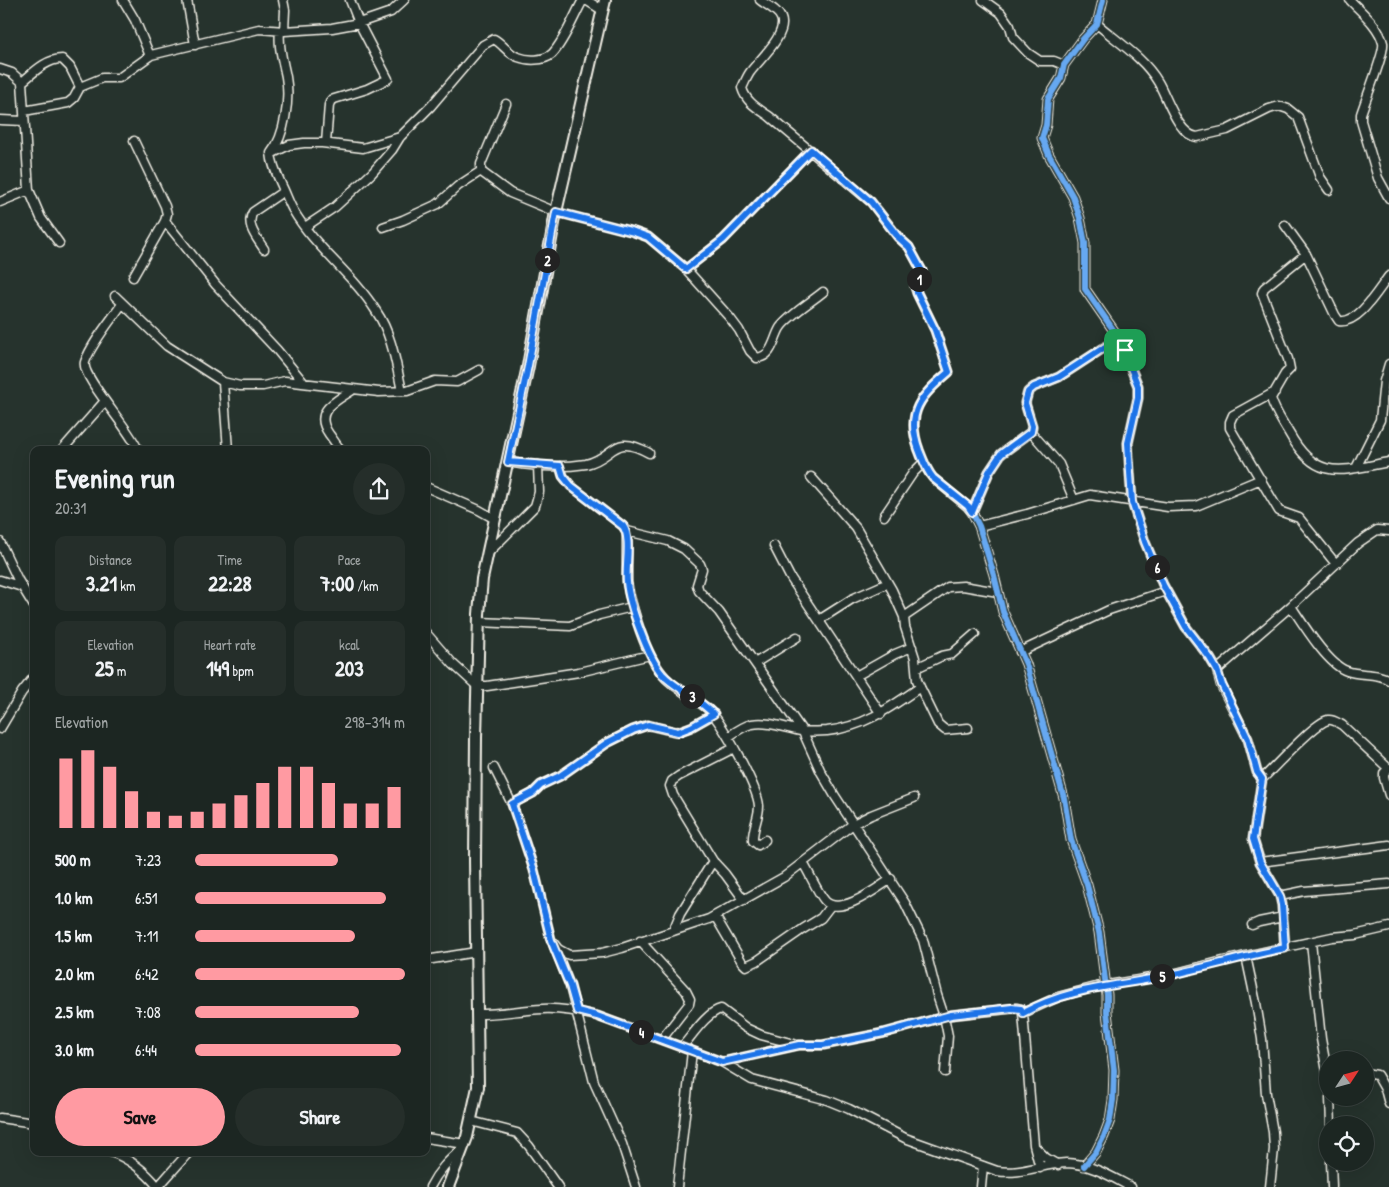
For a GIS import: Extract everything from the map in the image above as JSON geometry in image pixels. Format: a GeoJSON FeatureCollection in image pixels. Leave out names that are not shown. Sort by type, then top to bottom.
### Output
{"type":"FeatureCollection","features":[{"type":"Feature","properties":{"kind":"main road"},"geometry":{"type":"LineString","coordinates":[[448,1187],[471,1121],[478,1088],[475,861],[477,686],[479,622],[486,555],[528,366],[556,212],[603,5]]}},
{"type":"Feature","properties":{"kind":"street"},"geometry":{"type":"LineString","coordinates":[[123,0],[135,20],[150,56]]}},
{"type":"Feature","properties":{"kind":"street"},"geometry":{"type":"LineString","coordinates":[[187,0],[195,45]]}},
{"type":"Feature","properties":{"kind":"street"},"geometry":{"type":"LineString","coordinates":[[283,0],[285,10],[279,49],[288,91],[281,135],[272,153],[272,163],[293,210],[305,227],[376,310],[387,331],[402,391]]}},
{"type":"Feature","properties":{"kind":"street"},"geometry":{"type":"LineString","coordinates":[[326,143],[329,105],[332,100],[367,89],[388,79],[359,23],[350,0]]}},
{"type":"Feature","properties":{"kind":"street"},"geometry":{"type":"LineString","coordinates":[[24,111],[68,103],[74,98],[80,87],[102,78],[119,78],[150,56],[259,29],[282,31],[332,28],[359,23],[392,12],[404,0]]}},
{"type":"Feature","properties":{"kind":"street"},"geometry":{"type":"LineString","coordinates":[[305,227],[335,207],[372,173],[392,150],[400,137],[423,115],[483,45],[490,40],[497,40],[511,53],[523,58],[546,58],[552,54],[559,44],[585,0],[603,5]]}},
{"type":"Feature","properties":{"kind":"street"},"geometry":{"type":"LineString","coordinates":[[760,0],[779,14],[782,19],[782,29],[776,40],[747,78],[742,88],[744,96],[753,106],[769,116],[811,150],[871,202],[898,237],[909,247],[922,271],[916,287],[917,293],[935,330],[949,372],[923,397],[915,412],[912,425],[924,462],[933,478],[968,506],[979,526],[1003,612],[1026,664],[1064,798],[1070,840],[1087,885],[1099,932],[1114,1070],[1114,1100],[1104,1136],[1096,1152],[1084,1166]]}},
{"type":"Feature","properties":{"kind":"street"},"geometry":{"type":"LineString","coordinates":[[983,0],[1001,13],[1010,26],[1013,37],[1028,53],[1040,61],[1054,61],[1064,65]]}},
{"type":"Feature","properties":{"kind":"street"},"geometry":{"type":"LineString","coordinates":[[1103,0],[1097,24],[1083,39],[1064,65],[1061,78],[1048,99],[1046,125],[1042,138],[1049,155],[1073,197],[1080,218],[1085,243],[1085,289],[1119,338],[1138,386],[1138,398],[1128,443],[1132,502],[1145,542],[1166,591],[1186,627],[1217,670],[1222,685],[1248,739],[1257,772],[1262,779]]}},
{"type":"Feature","properties":{"kind":"street"},"geometry":{"type":"LineString","coordinates":[[1350,0],[1373,24],[1386,44],[1361,114],[1361,121],[1378,178],[1389,198]]}},
{"type":"Feature","properties":{"kind":"street"},"geometry":{"type":"LineString","coordinates":[[1097,24],[1146,66],[1158,82],[1182,128],[1192,137],[1227,130],[1279,106],[1288,109],[1298,116],[1320,177],[1329,190]]}},
{"type":"Feature","properties":{"kind":"street"},"geometry":{"type":"LineString","coordinates":[[22,82],[46,63],[62,58],[70,67],[80,87]]}},
{"type":"Feature","properties":{"kind":"street"},"geometry":{"type":"LineString","coordinates":[[0,69],[12,74],[22,82],[29,190],[41,218],[59,243]]}},
{"type":"Feature","properties":{"kind":"street"},"geometry":{"type":"LineString","coordinates":[[506,104],[481,164],[481,171],[486,177],[510,193],[556,212],[648,237],[686,269],[730,318],[750,351],[757,358],[769,353],[783,324],[823,292]]}},
{"type":"Feature","properties":{"kind":"street"},"geometry":{"type":"LineString","coordinates":[[0,120],[24,121]]}},
{"type":"Feature","properties":{"kind":"street"},"geometry":{"type":"LineString","coordinates":[[272,153],[289,146],[304,143],[326,143],[363,148],[400,137]]}},
{"type":"Feature","properties":{"kind":"street"},"geometry":{"type":"LineString","coordinates":[[133,277],[165,221],[167,214],[166,206],[134,141]]}},
{"type":"Feature","properties":{"kind":"street"},"geometry":{"type":"LineString","coordinates":[[686,269],[723,240],[811,150]]}},
{"type":"Feature","properties":{"kind":"street"},"geometry":{"type":"LineString","coordinates":[[383,227],[438,204],[458,186],[481,171]]}},
{"type":"Feature","properties":{"kind":"street"},"geometry":{"type":"LineString","coordinates":[[0,202],[29,190]]}},
{"type":"Feature","properties":{"kind":"street"},"geometry":{"type":"LineString","coordinates":[[264,249],[250,225],[250,217],[253,212],[284,191]]}},
{"type":"Feature","properties":{"kind":"street"},"geometry":{"type":"LineString","coordinates":[[165,221],[216,285],[277,350],[304,382]]}},
{"type":"Feature","properties":{"kind":"street"},"geometry":{"type":"LineString","coordinates":[[1285,225],[1306,254],[1339,321],[1345,322],[1350,320],[1361,311],[1389,276]]}},
{"type":"Feature","properties":{"kind":"street"},"geometry":{"type":"LineString","coordinates":[[1306,254],[1264,288],[1262,293],[1288,359],[1290,369],[1274,392],[1272,398],[1273,406],[1297,447],[1317,466],[1339,470],[1389,462]]}},
{"type":"Feature","properties":{"kind":"street"},"geometry":{"type":"LineString","coordinates":[[115,296],[167,346],[224,382],[240,386],[263,386],[285,381],[379,392],[402,391],[418,388],[435,381],[457,382],[479,370]]}},
{"type":"Feature","properties":{"kind":"street"},"geometry":{"type":"LineString","coordinates":[[122,304],[91,350],[84,365],[88,376],[131,435],[136,446]]}},
{"type":"Feature","properties":{"kind":"street"},"geometry":{"type":"LineString","coordinates":[[972,512],[989,472],[1001,454],[1031,432],[1032,426],[1025,403],[1028,392],[1034,387],[1059,377],[1119,338]]}},
{"type":"Feature","properties":{"kind":"street"},"geometry":{"type":"LineString","coordinates":[[1356,468],[1380,420],[1386,373],[1389,364]]}},
{"type":"Feature","properties":{"kind":"street"},"geometry":{"type":"LineString","coordinates":[[224,382],[228,446]]}},
{"type":"Feature","properties":{"kind":"street"},"geometry":{"type":"LineString","coordinates":[[338,446],[325,428],[322,421],[323,414],[326,409],[354,389]]}},
{"type":"Feature","properties":{"kind":"street"},"geometry":{"type":"LineString","coordinates":[[1274,392],[1233,415],[1230,428],[1279,511],[1299,518],[1336,564]]}},
{"type":"Feature","properties":{"kind":"street"},"geometry":{"type":"LineString","coordinates":[[66,446],[105,401]]}},
{"type":"Feature","properties":{"kind":"street"},"geometry":{"type":"LineString","coordinates":[[1031,432],[1059,464],[1074,500]]}},
{"type":"Feature","properties":{"kind":"street"},"geometry":{"type":"LineString","coordinates":[[508,462],[560,466],[588,463],[623,444],[638,447],[649,453]]}},
{"type":"Feature","properties":{"kind":"street"},"geometry":{"type":"LineString","coordinates":[[884,516],[913,473],[924,462]]}},
{"type":"Feature","properties":{"kind":"street"},"geometry":{"type":"LineString","coordinates":[[486,555],[534,506],[538,492],[538,465]]}},
{"type":"Feature","properties":{"kind":"street"},"geometry":{"type":"LineString","coordinates":[[560,466],[563,476],[571,486],[627,530],[668,541],[684,549],[696,560],[702,569],[697,586],[699,591],[719,612],[803,732],[821,772],[852,824],[890,879],[921,935],[948,1036],[945,1072]]}},
{"type":"Feature","properties":{"kind":"street"},"geometry":{"type":"LineString","coordinates":[[811,477],[856,528],[888,583],[904,616],[920,687],[938,724],[945,730],[968,728]]}},
{"type":"Feature","properties":{"kind":"street"},"geometry":{"type":"LineString","coordinates":[[979,526],[1090,495],[1168,507],[1196,506],[1261,480]]}},
{"type":"Feature","properties":{"kind":"street"},"geometry":{"type":"LineString","coordinates":[[430,489],[495,519]]}},
{"type":"Feature","properties":{"kind":"street"},"geometry":{"type":"LineString","coordinates":[[627,530],[627,582],[632,607],[650,655],[661,673],[670,682],[696,699],[714,714],[734,748],[758,800],[758,813],[753,841],[758,844],[765,840]]}},
{"type":"Feature","properties":{"kind":"street"},"geometry":{"type":"LineString","coordinates":[[1217,670],[1292,606],[1358,543],[1378,530],[1389,531]]}},
{"type":"Feature","properties":{"kind":"street"},"geometry":{"type":"LineString","coordinates":[[0,542],[30,600]]}},
{"type":"Feature","properties":{"kind":"street"},"geometry":{"type":"LineString","coordinates":[[774,546],[790,577],[881,714]]}},
{"type":"Feature","properties":{"kind":"street"},"geometry":{"type":"LineString","coordinates":[[0,580],[22,587]]}},
{"type":"Feature","properties":{"kind":"street"},"geometry":{"type":"LineString","coordinates":[[819,620],[852,599],[888,583]]}},
{"type":"Feature","properties":{"kind":"street"},"geometry":{"type":"LineString","coordinates":[[904,616],[948,587],[964,586],[998,592]]}},
{"type":"Feature","properties":{"kind":"street"},"geometry":{"type":"LineString","coordinates":[[1020,652],[1109,610],[1166,591]]}},
{"type":"Feature","properties":{"kind":"street"},"geometry":{"type":"LineString","coordinates":[[1292,606],[1321,650],[1341,668],[1348,672],[1379,675],[1389,680]]}},
{"type":"Feature","properties":{"kind":"street"},"geometry":{"type":"LineString","coordinates":[[479,622],[570,626],[600,615],[632,607]]}},
{"type":"Feature","properties":{"kind":"street"},"geometry":{"type":"LineString","coordinates":[[916,668],[942,656],[952,654],[975,634]]}},
{"type":"Feature","properties":{"kind":"street"},"geometry":{"type":"LineString","coordinates":[[755,663],[797,637]]}},
{"type":"Feature","properties":{"kind":"street"},"geometry":{"type":"LineString","coordinates":[[430,638],[453,664],[477,686],[580,672],[650,655]]}},
{"type":"Feature","properties":{"kind":"street"},"geometry":{"type":"LineString","coordinates":[[856,676],[912,646]]}},
{"type":"Feature","properties":{"kind":"street"},"geometry":{"type":"LineString","coordinates":[[0,729],[30,682]]}},
{"type":"Feature","properties":{"kind":"street"},"geometry":{"type":"LineString","coordinates":[[728,737],[742,728],[758,724],[787,726],[803,732],[851,726],[881,714],[920,687]]}},
{"type":"Feature","properties":{"kind":"street"},"geometry":{"type":"LineString","coordinates":[[512,804],[533,793],[541,785],[560,776],[607,743],[633,730],[648,725],[678,732],[714,714]]}},
{"type":"Feature","properties":{"kind":"street"},"geometry":{"type":"LineString","coordinates":[[1285,948],[1280,896],[1260,862],[1253,839],[1262,779],[1293,747],[1315,728],[1328,720],[1334,720],[1389,768],[1384,773],[1384,778],[1389,795]]}},
{"type":"Feature","properties":{"kind":"street"},"geometry":{"type":"LineString","coordinates":[[734,748],[679,776],[672,781],[670,786],[673,795],[712,861],[725,874],[744,900]]}},
{"type":"Feature","properties":{"kind":"street"},"geometry":{"type":"LineString","coordinates":[[494,768],[512,804],[534,870],[551,940],[570,986],[594,1082],[622,1144],[636,1187]]}},
{"type":"Feature","properties":{"kind":"street"},"geometry":{"type":"LineString","coordinates":[[553,944],[563,953],[570,955],[602,953],[715,916],[784,878],[852,824],[914,798]]}},
{"type":"Feature","properties":{"kind":"street"},"geometry":{"type":"LineString","coordinates":[[1260,862],[1389,845]]}},
{"type":"Feature","properties":{"kind":"street"},"geometry":{"type":"LineString","coordinates":[[672,931],[712,861]]}},
{"type":"Feature","properties":{"kind":"street"},"geometry":{"type":"LineString","coordinates":[[803,863],[825,901],[831,905],[840,906],[862,898],[890,879]]}},
{"type":"Feature","properties":{"kind":"street"},"geometry":{"type":"LineString","coordinates":[[1280,896],[1304,890],[1389,884]]}},
{"type":"Feature","properties":{"kind":"street"},"geometry":{"type":"LineString","coordinates":[[715,916],[746,966],[757,962],[821,918],[831,905]]}},
{"type":"Feature","properties":{"kind":"street"},"geometry":{"type":"LineString","coordinates":[[1252,925],[1283,918]]}},
{"type":"Feature","properties":{"kind":"street"},"geometry":{"type":"LineString","coordinates":[[1023,1013],[1058,996],[1169,975],[1332,937],[1389,927]]}},
{"type":"Feature","properties":{"kind":"street"},"geometry":{"type":"LineString","coordinates":[[640,941],[686,990],[690,999],[689,1004],[662,1039]]}},
{"type":"Feature","properties":{"kind":"street"},"geometry":{"type":"LineString","coordinates":[[1311,942],[1323,1051]]}},
{"type":"Feature","properties":{"kind":"street"},"geometry":{"type":"LineString","coordinates":[[430,959],[476,952]]}},
{"type":"Feature","properties":{"kind":"street"},"geometry":{"type":"LineString","coordinates":[[1246,956],[1262,1039],[1266,1094],[1273,1132],[1274,1149],[1270,1187]]}},
{"type":"Feature","properties":{"kind":"street"},"geometry":{"type":"LineString","coordinates":[[722,1062],[799,1045],[823,1045],[875,1035],[944,1016],[1012,1008],[1021,1009],[1023,1013],[1034,1145],[1040,1168]]}},
{"type":"Feature","properties":{"kind":"street"},"geometry":{"type":"LineString","coordinates":[[478,1014],[504,1014],[544,1009],[577,1011],[597,1016],[722,1062],[752,1080],[827,1100],[849,1109],[904,1138],[983,1166],[1008,1173],[1066,1163],[1084,1166],[1104,1173],[1131,1187]]}},
{"type":"Feature","properties":{"kind":"street"},"geometry":{"type":"LineString","coordinates":[[682,1047],[707,1018],[715,1011],[721,1009],[746,1028],[761,1035],[799,1045]]}},
{"type":"Feature","properties":{"kind":"street"},"geometry":{"type":"LineString","coordinates":[[677,1187],[692,1051]]}},
{"type":"Feature","properties":{"kind":"street"},"geometry":{"type":"LineString","coordinates":[[1374,1074],[1377,1074],[1385,1089],[1389,1104]]}},
{"type":"Feature","properties":{"kind":"street"},"geometry":{"type":"LineString","coordinates":[[0,1118],[30,1123]]}},
{"type":"Feature","properties":{"kind":"street"},"geometry":{"type":"LineString","coordinates":[[471,1121],[517,1133],[529,1146],[558,1187]]}},
{"type":"Feature","properties":{"kind":"street"},"geometry":{"type":"LineString","coordinates":[[430,1139],[463,1147]]}},
{"type":"Feature","properties":{"kind":"street"},"geometry":{"type":"LineString","coordinates":[[1034,1145],[1046,1158],[1058,1165]]}},
{"type":"Feature","properties":{"kind":"street"},"geometry":{"type":"LineString","coordinates":[[430,1187],[436,1174],[463,1147]]}},
{"type":"Feature","properties":{"kind":"street"},"geometry":{"type":"LineString","coordinates":[[120,1156],[141,1170],[158,1187],[185,1156]]}},
{"type":"Feature","properties":{"kind":"street"},"geometry":{"type":"LineString","coordinates":[[981,1187],[983,1166]]}},
{"type":"Feature","properties":{"kind":"street"},"geometry":{"type":"LineString","coordinates":[[1332,1171],[1332,1187]]}},
{"type":"Feature","properties":{"kind":"cycle path"},"geometry":{"type":"LineString","coordinates":[[1103,0],[1097,24],[1083,39],[1064,65],[1061,78],[1048,99],[1046,125],[1042,138],[1049,155],[1073,197],[1080,218],[1085,243],[1085,289],[1119,338],[1138,386],[1138,398],[1128,443],[1132,502],[1145,542],[1163,585],[1186,627],[1217,670],[1221,685],[1248,739],[1257,772],[1262,779],[1253,839],[1260,862],[1280,896],[1285,948]]}},
{"type":"Feature","properties":{"kind":"cycle path"},"geometry":{"type":"LineString","coordinates":[[1084,1166],[1096,1152],[1104,1136],[1110,1120],[1113,1100],[1114,1070],[1099,932],[1087,885],[1071,840],[1064,798],[1026,664],[1003,612],[979,526],[972,512],[989,472],[1001,454],[1031,432],[1032,426],[1025,403],[1028,392],[1034,387],[1059,377],[1119,338]]}},
{"type":"Feature","properties":{"kind":"route"},"geometry":{"type":"LineString","coordinates":[[811,150],[871,202],[898,237],[909,247],[922,271],[916,287],[917,293],[935,330],[949,372],[923,397],[915,412],[912,425],[928,473],[968,506],[972,512],[989,472],[1001,454],[1031,432],[1032,426],[1025,403],[1028,392],[1034,387],[1059,377],[1119,338],[1125,350],[1138,386],[1138,398],[1128,443],[1132,502],[1145,542],[1156,564],[1163,585],[1186,627],[1203,648],[1217,670],[1222,685],[1248,739],[1257,772],[1262,779],[1253,839],[1260,862],[1280,896],[1285,948],[1169,975],[1096,987],[1058,996],[1023,1013],[1021,1009],[1012,1008],[951,1015],[884,1033],[823,1045],[799,1045],[722,1062],[597,1016],[577,1011],[570,986],[551,940],[534,870],[512,804],[533,793],[541,785],[560,776],[607,743],[633,730],[648,725],[678,732],[714,714],[696,699],[670,682],[661,673],[650,655],[632,607],[629,593],[626,566],[627,530],[571,486],[563,476],[560,466],[508,462],[528,366],[556,212],[648,237],[686,269],[723,240],[811,150]]}}]}
